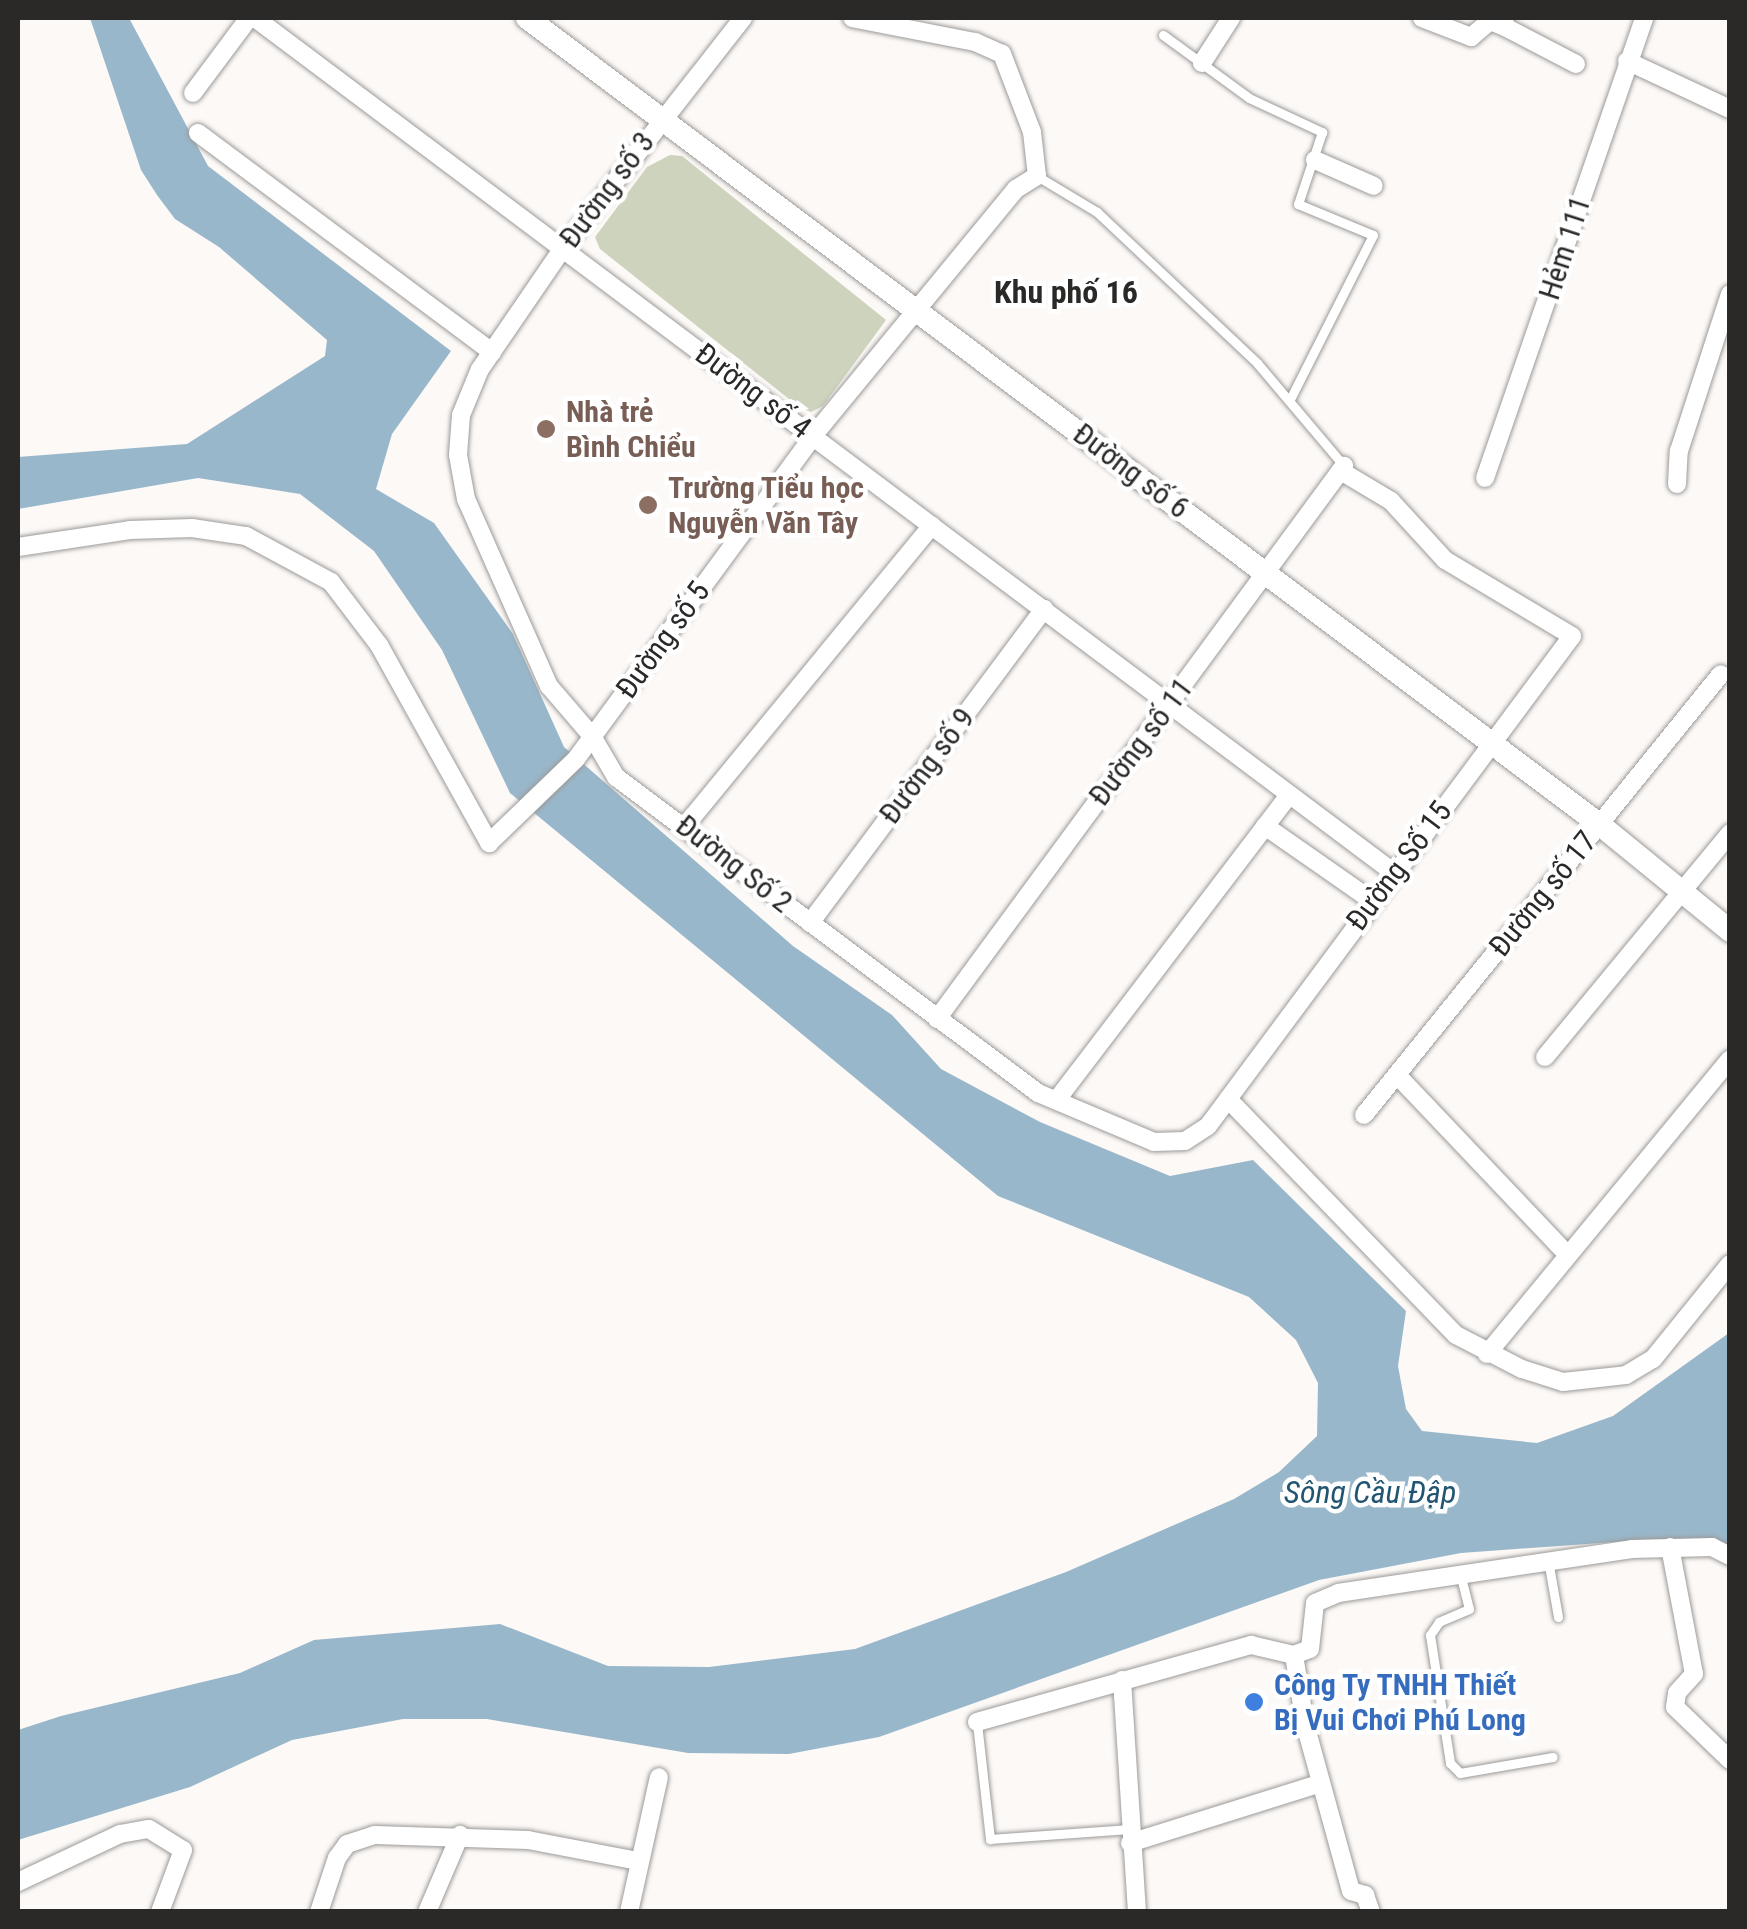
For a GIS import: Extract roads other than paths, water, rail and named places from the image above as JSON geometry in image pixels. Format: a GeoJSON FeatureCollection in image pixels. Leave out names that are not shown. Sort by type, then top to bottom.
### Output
{"type":"FeatureCollection","features":[{"type":"Feature","properties":{"kind":"street"},"geometry":{"type":"LineString","coordinates":[[193,94],[252,18]]}},
{"type":"Feature","properties":{"kind":"street","name":"Đường số 4"},"geometry":{"type":"LineString","coordinates":[[252,18],[1394,873]]}},
{"type":"Feature","properties":{"kind":"street","name":"Đường số 6"},"geometry":{"type":"LineString","coordinates":[[527,18],[1600,824],[1730,931]]}},
{"type":"Feature","properties":{"kind":"street","name":"Đường số 3"},"geometry":{"type":"LineString","coordinates":[[480,369],[562,248],[743,18]]}},
{"type":"Feature","properties":{"kind":"street"},"geometry":{"type":"LineString","coordinates":[[852,18],[975,42],[1002,54],[1032,132],[1037,176]]}},
{"type":"Feature","properties":{"kind":"street"},"geometry":{"type":"LineString","coordinates":[[1202,64],[1231,18]]}},
{"type":"Feature","properties":{"kind":"street"},"geometry":{"type":"LineString","coordinates":[[1422,18],[1470,37],[1490,21],[1504,22],[1576,64]]}},
{"type":"Feature","properties":{"kind":"street","name":"Hẻm 111"},"geometry":{"type":"LineString","coordinates":[[1484,478],[1644,18]]}},
{"type":"Feature","properties":{"kind":"street"},"geometry":{"type":"LineString","coordinates":[[1627,61],[1730,109]]}},
{"type":"Feature","properties":{"kind":"street"},"geometry":{"type":"LineString","coordinates":[[198,134],[492,352]]}},
{"type":"Feature","properties":{"kind":"street"},"geometry":{"type":"LineString","coordinates":[[1315,160],[1374,186]]}},
{"type":"Feature","properties":{"kind":"street","name":"Đường số 5"},"geometry":{"type":"LineString","coordinates":[[18,548],[130,530],[192,528],[246,536],[330,582],[378,645],[488,842],[576,759],[813,436],[1016,189],[1037,176]]}},
{"type":"Feature","properties":{"kind":"street"},"geometry":{"type":"LineString","coordinates":[[1676,484],[1679,450],[1724,337],[1730,294]]}},
{"type":"Feature","properties":{"kind":"street","name":"Đường Số 2"},"geometry":{"type":"LineString","coordinates":[[480,369],[461,415],[458,455],[466,498],[549,686],[592,736],[616,777],[1038,1093],[1059,1097],[1154,1142],[1185,1141],[1228,1100]]}},
{"type":"Feature","properties":{"kind":"street","name":"Đường số 11"},"geometry":{"type":"LineString","coordinates":[[937,1018],[1344,470]]}},
{"type":"Feature","properties":{"kind":"street","name":"Đường Số 15"},"geometry":{"type":"LineString","coordinates":[[1228,1100],[1372,900],[1572,636],[1445,560],[1391,500],[1344,470]]}},
{"type":"Feature","properties":{"kind":"street"},"geometry":{"type":"LineString","coordinates":[[686,826],[932,525]]}},
{"type":"Feature","properties":{"kind":"street","name":"Đường số 9"},"geometry":{"type":"LineString","coordinates":[[810,923],[1044,610]]}},
{"type":"Feature","properties":{"kind":"street","name":"Đường số 17"},"geometry":{"type":"LineString","coordinates":[[1364,1115],[1721,674]]}},
{"type":"Feature","properties":{"kind":"street"},"geometry":{"type":"LineString","coordinates":[[1059,1097],[1289,795]]}},
{"type":"Feature","properties":{"kind":"street"},"geometry":{"type":"LineString","coordinates":[[1265,826],[1372,900]]}},
{"type":"Feature","properties":{"kind":"street"},"geometry":{"type":"LineString","coordinates":[[1545,1057],[1730,833]]}},
{"type":"Feature","properties":{"kind":"street"},"geometry":{"type":"LineString","coordinates":[[1486,1354],[1730,1059]]}},
{"type":"Feature","properties":{"kind":"street"},"geometry":{"type":"LineString","coordinates":[[1396,1075],[1568,1255]]}},
{"type":"Feature","properties":{"kind":"street"},"geometry":{"type":"LineString","coordinates":[[1228,1100],[1456,1335],[1486,1354],[1563,1382],[1626,1374],[1653,1359],[1730,1264]]}},
{"type":"Feature","properties":{"kind":"street"},"geometry":{"type":"LineString","coordinates":[[1670,1546],[1694,1674],[1676,1693],[1675,1707],[1730,1760]]}},
{"type":"Feature","properties":{"kind":"street"},"geometry":{"type":"LineString","coordinates":[[977,1722],[1251,1645],[1294,1655],[1310,1649],[1315,1603],[1460,1570],[1547,1557],[1670,1546],[1712,1547],[1730,1556]]}},
{"type":"Feature","properties":{"kind":"street"},"geometry":{"type":"LineString","coordinates":[[1294,1655],[1321,1783],[1351,1892],[1366,1895],[1371,1912]]}},
{"type":"Feature","properties":{"kind":"street"},"geometry":{"type":"LineString","coordinates":[[1122,1680],[1129,1836],[1137,1912]]}},
{"type":"Feature","properties":{"kind":"street"},"geometry":{"type":"LineString","coordinates":[[629,1912],[658,1777]]}},
{"type":"Feature","properties":{"kind":"street"},"geometry":{"type":"LineString","coordinates":[[1129,1836],[1321,1783]]}},
{"type":"Feature","properties":{"kind":"street"},"geometry":{"type":"LineString","coordinates":[[18,1882],[120,1834],[149,1829],[183,1850],[160,1912]]}},
{"type":"Feature","properties":{"kind":"street"},"geometry":{"type":"LineString","coordinates":[[319,1912],[347,1844],[375,1835],[460,1835],[638,1861]]}},
{"type":"Feature","properties":{"kind":"street"},"geometry":{"type":"LineString","coordinates":[[427,1912],[460,1835]]}},
{"type":"Feature","properties":{"kind":"lane"},"geometry":{"type":"LineString","coordinates":[[1163,35],[1249,98],[1322,132],[1298,204],[1373,235],[1291,397]]}},
{"type":"Feature","properties":{"kind":"lane"},"geometry":{"type":"LineString","coordinates":[[1037,176],[1097,212],[1291,397],[1344,470]]}},
{"type":"Feature","properties":{"kind":"lane"},"geometry":{"type":"LineString","coordinates":[[1547,1557],[1558,1618]]}},
{"type":"Feature","properties":{"kind":"lane"},"geometry":{"type":"LineString","coordinates":[[1460,1570],[1469,1609],[1438,1622],[1430,1635],[1450,1762],[1460,1773],[1553,1757]]}},
{"type":"Feature","properties":{"kind":"lane"},"geometry":{"type":"LineString","coordinates":[[977,1722],[990,1840],[1129,1836]]}},
{"type":"Feature","properties":{"kind":"water","name":"Sông Cầu Đập"},"geometry":{"type":"Polygon","coordinates":[[[90,18],[129,18],[208,166],[451,351],[392,434],[376,489],[434,523],[513,634],[564,747],[793,946],[892,1015],[941,1069],[1040,1122],[1170,1176],[1253,1160],[1406,1311],[1398,1366],[1406,1409],[1422,1431],[1537,1443],[1613,1416],[1729,1333],[1729,1545],[1656,1539],[1461,1553],[1319,1580],[879,1737],[789,1754],[688,1753],[487,1719],[403,1719],[292,1740],[190,1787],[18,1840],[18,1730],[61,1716],[240,1673],[314,1640],[500,1624],[608,1666],[709,1667],[855,1649],[1066,1572],[1234,1499],[1279,1472],[1317,1436],[1318,1383],[1296,1340],[1249,1297],[998,1196],[510,793],[442,650],[374,551],[300,494],[198,478],[18,509],[18,457],[187,444],[325,356],[327,340],[219,247],[175,219],[157,195],[141,170],[90,18]]]}},
{"type":"Feature","properties":{"kind":"place","name":"Nhà trẻ Bình Chiểu"},"geometry":{"type":"Point","coordinates":[546,429]}},
{"type":"Feature","properties":{"kind":"place","name":"Trường Tiểu học Nguyễn Văn Tây"},"geometry":{"type":"Point","coordinates":[648,505]}},
{"type":"Feature","properties":{"kind":"place","name":"Công Ty TNHH Thiết Bị Vui Chơi Phú Long"},"geometry":{"type":"Point","coordinates":[1254,1702]}},
{"type":"Feature","properties":{"kind":"district","name":"Khu phố 16"},"geometry":{"type":"Point","coordinates":[1066,292]}}]}
